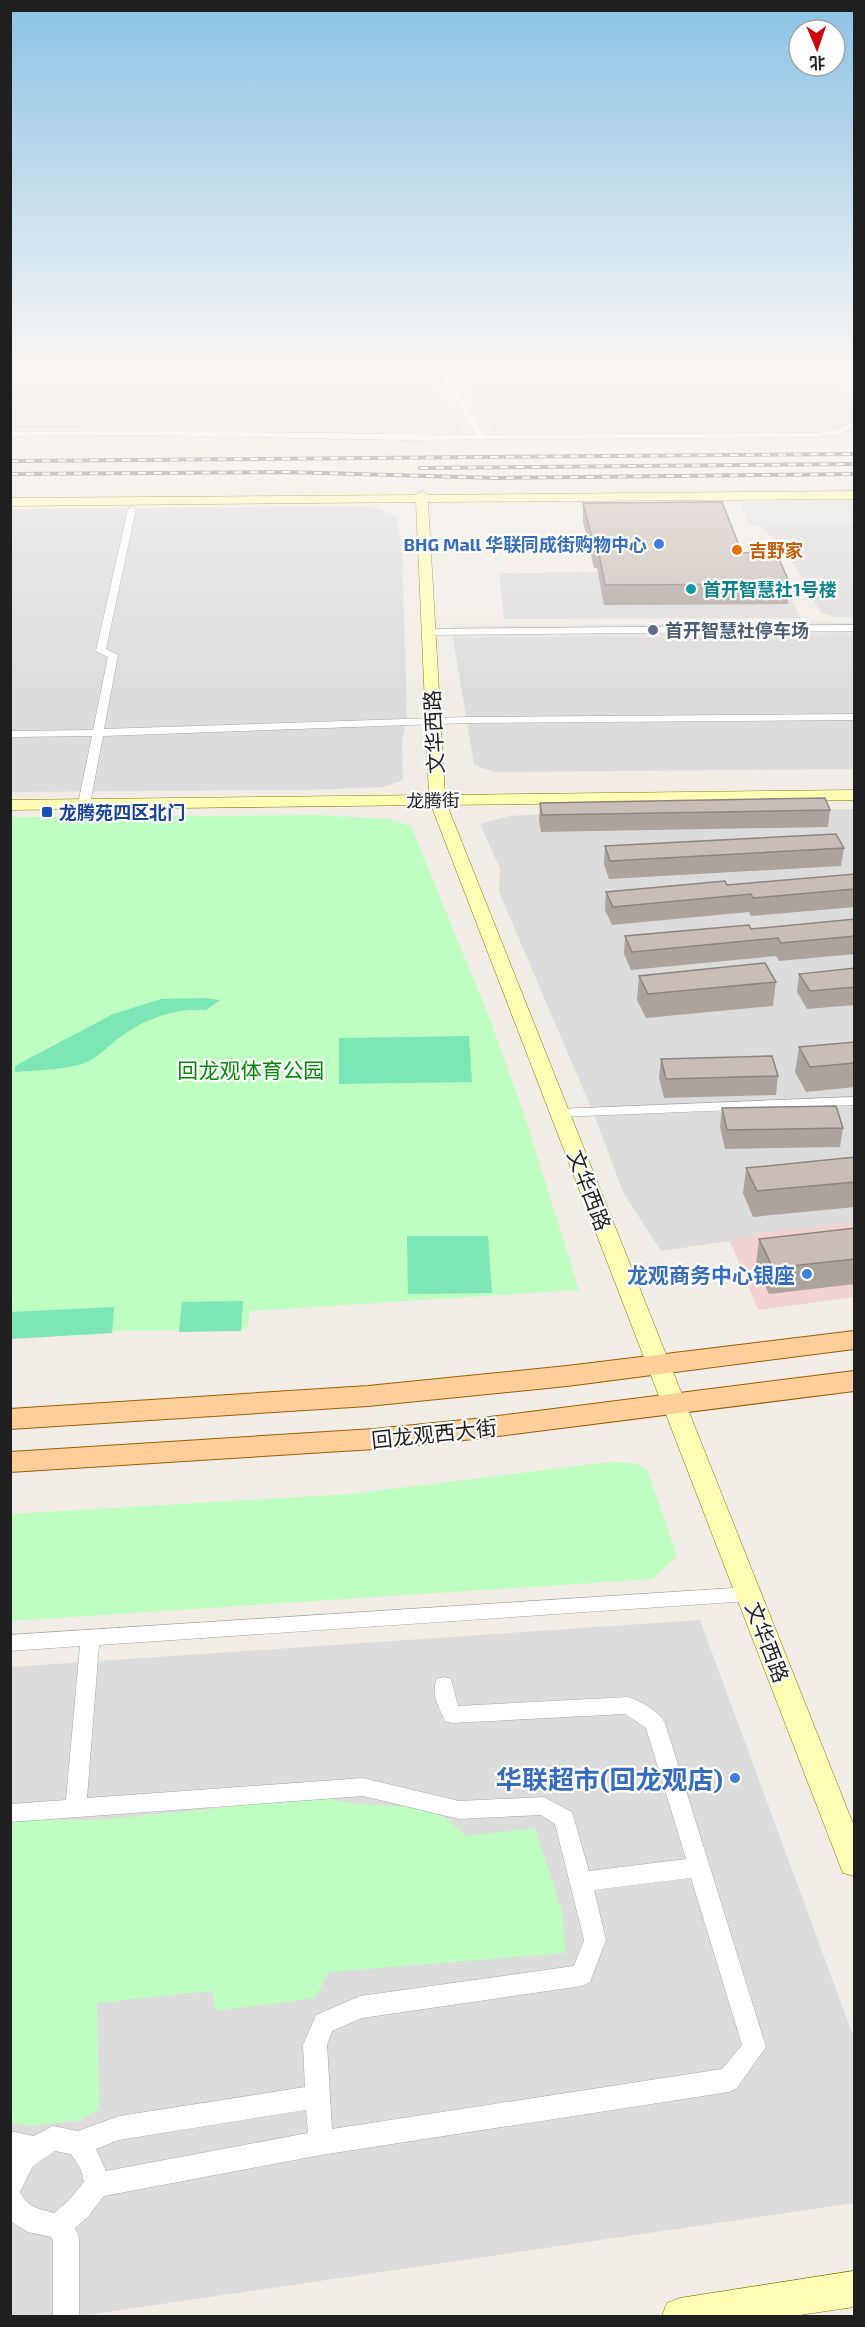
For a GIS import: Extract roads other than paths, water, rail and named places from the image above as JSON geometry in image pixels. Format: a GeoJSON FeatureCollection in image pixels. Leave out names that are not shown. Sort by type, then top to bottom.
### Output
{"type":"FeatureCollection","features":[{"type":"Feature","properties":{"kind":"main road"},"geometry":{"type":"LineString","coordinates":[[10,500],[855,494]]}},
{"type":"Feature","properties":{"kind":"main road"},"geometry":{"type":"LineString","coordinates":[[282,500],[855,494]]}},
{"type":"Feature","properties":{"kind":"main road","name":"文华西路"},"geometry":{"type":"LineString","coordinates":[[422,497],[438,800],[855,1863]]}},
{"type":"Feature","properties":{"kind":"main road"},"geometry":{"type":"LineString","coordinates":[[424,537],[432,515],[444,507],[550,498]]}},
{"type":"Feature","properties":{"kind":"main road"},"geometry":{"type":"LineString","coordinates":[[10,500],[387,502],[411,511],[424,537]]}},
{"type":"Feature","properties":{"kind":"main road","name":"龙腾街"},"geometry":{"type":"LineString","coordinates":[[10,805],[855,795]]}},
{"type":"Feature","properties":{"kind":"main road","name":"回龙观西大街"},"geometry":{"type":"LineString","coordinates":[[10,1419],[368,1396],[659,1365],[855,1340]]}},
{"type":"Feature","properties":{"kind":"main road","name":"回龙观西大街"},"geometry":{"type":"LineString","coordinates":[[10,1462],[374,1439],[474,1429],[855,1381]]}},
{"type":"Feature","properties":{"kind":"main road"},"geometry":{"type":"LineString","coordinates":[[680,2316],[855,2289]]}},
{"type":"Feature","properties":{"kind":"street"},"geometry":{"type":"LineString","coordinates":[[84,804],[113,655],[101,651],[132,509]]}},
{"type":"Feature","properties":{"kind":"street"},"geometry":{"type":"LineString","coordinates":[[428,632],[855,628]]}},
{"type":"Feature","properties":{"kind":"street"},"geometry":{"type":"LineString","coordinates":[[10,734],[433,721],[855,717]]}},
{"type":"Feature","properties":{"kind":"street"},"geometry":{"type":"LineString","coordinates":[[560,1113],[855,1101]]}},
{"type":"Feature","properties":{"kind":"street"},"geometry":{"type":"LineString","coordinates":[[10,1643],[749,1594]]}},
{"type":"Feature","properties":{"kind":"street"},"geometry":{"type":"LineString","coordinates":[[76,1809],[90,1638]]}},
{"type":"Feature","properties":{"kind":"street"},"geometry":{"type":"LineString","coordinates":[[58,2226],[78,2209],[97,2185],[321,2143],[729,2080],[754,2047],[655,1723],[628,1706],[452,1715],[446,1703],[444,1684]]}},
{"type":"Feature","properties":{"kind":"street"},"geometry":{"type":"LineString","coordinates":[[10,1813],[363,1787],[459,1810],[543,1806],[564,1819],[582,1882],[595,1940],[582,1975],[360,2007],[324,2023],[315,2045],[321,2143]]}},
{"type":"Feature","properties":{"kind":"street"},"geometry":{"type":"LineString","coordinates":[[582,1882],[699,1867]]}},
{"type":"Feature","properties":{"kind":"street"},"geometry":{"type":"LineString","coordinates":[[10,2185],[24,2157],[53,2138],[78,2143],[119,2128],[317,2097]]}},
{"type":"Feature","properties":{"kind":"street"},"geometry":{"type":"LineString","coordinates":[[78,2143],[92,2165],[97,2185]]}},
{"type":"Feature","properties":{"kind":"street"},"geometry":{"type":"LineString","coordinates":[[10,2144],[35,2149]]}},
{"type":"Feature","properties":{"kind":"street"},"geometry":{"type":"LineString","coordinates":[[10,2199],[11,2206],[28,2219],[58,2226],[66,2237],[66,2316]]}},
{"type":"Feature","properties":{"kind":"railway"},"geometry":{"type":"LineString","coordinates":[[446,477],[621,477]]}},
{"type":"Feature","properties":{"kind":"place","name":"BHG Mall 华联同成街购物中心"},"geometry":{"type":"Point","coordinates":[659,544]}},
{"type":"Feature","properties":{"kind":"place","name":"吉野家"},"geometry":{"type":"Point","coordinates":[737,550]}},
{"type":"Feature","properties":{"kind":"place","name":"首开智慧社1号楼"},"geometry":{"type":"Point","coordinates":[691,589]}},
{"type":"Feature","properties":{"kind":"place","name":"首开智慧社停车场"},"geometry":{"type":"Point","coordinates":[653,630]}},
{"type":"Feature","properties":{"kind":"place","name":"龙腾苑四区北门"},"geometry":{"type":"Point","coordinates":[47,812]}},
{"type":"Feature","properties":{"kind":"place","name":"龙观商务中心银座"},"geometry":{"type":"Point","coordinates":[807,1274]}},
{"type":"Feature","properties":{"kind":"place","name":"华联超市(回龙观店)"},"geometry":{"type":"Point","coordinates":[735,1778]}},
{"type":"Feature","properties":{"kind":"park label","name":"回龙观体育公园"},"geometry":{"type":"Point","coordinates":[251,1069]}}]}
